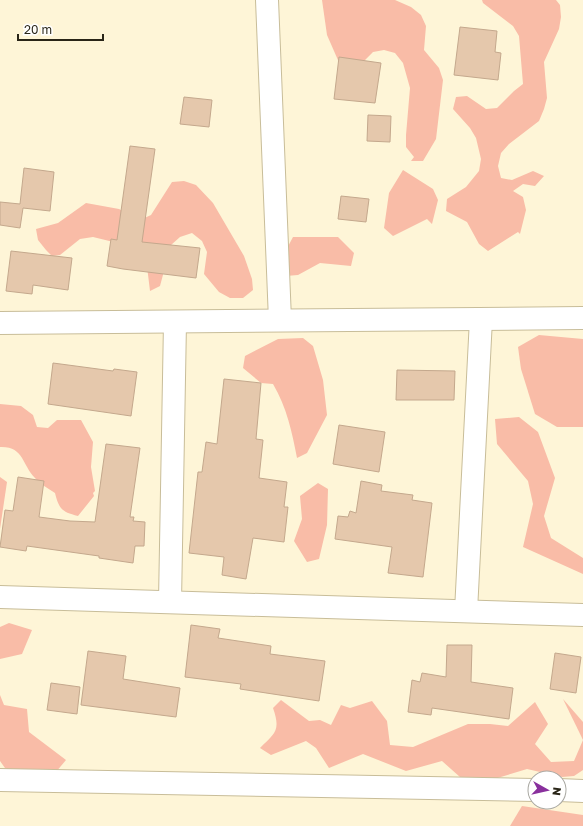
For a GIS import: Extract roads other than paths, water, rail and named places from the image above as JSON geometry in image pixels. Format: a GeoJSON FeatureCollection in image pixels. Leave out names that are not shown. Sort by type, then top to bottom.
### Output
{"type":"FeatureCollection","features":[{"type":"Feature","properties":{"kind":"street"},"geometry":{"type":"LineString","coordinates":[[268,0],[280,320]]}},
{"type":"Feature","properties":{"kind":"street"},"geometry":{"type":"LineString","coordinates":[[0,323],[583,318]]}},
{"type":"Feature","properties":{"kind":"street"},"geometry":{"type":"LineString","coordinates":[[466,611],[481,319]]}},
{"type":"Feature","properties":{"kind":"street"},"geometry":{"type":"LineString","coordinates":[[170,602],[175,322]]}},
{"type":"Feature","properties":{"kind":"street"},"geometry":{"type":"LineString","coordinates":[[0,597],[583,615]]}},
{"type":"Feature","properties":{"kind":"street"},"geometry":{"type":"LineString","coordinates":[[0,780],[527,790]]}},
{"type":"Feature","properties":{"kind":"street"},"geometry":{"type":"LineString","coordinates":[[567,790],[583,791]]}}]}
